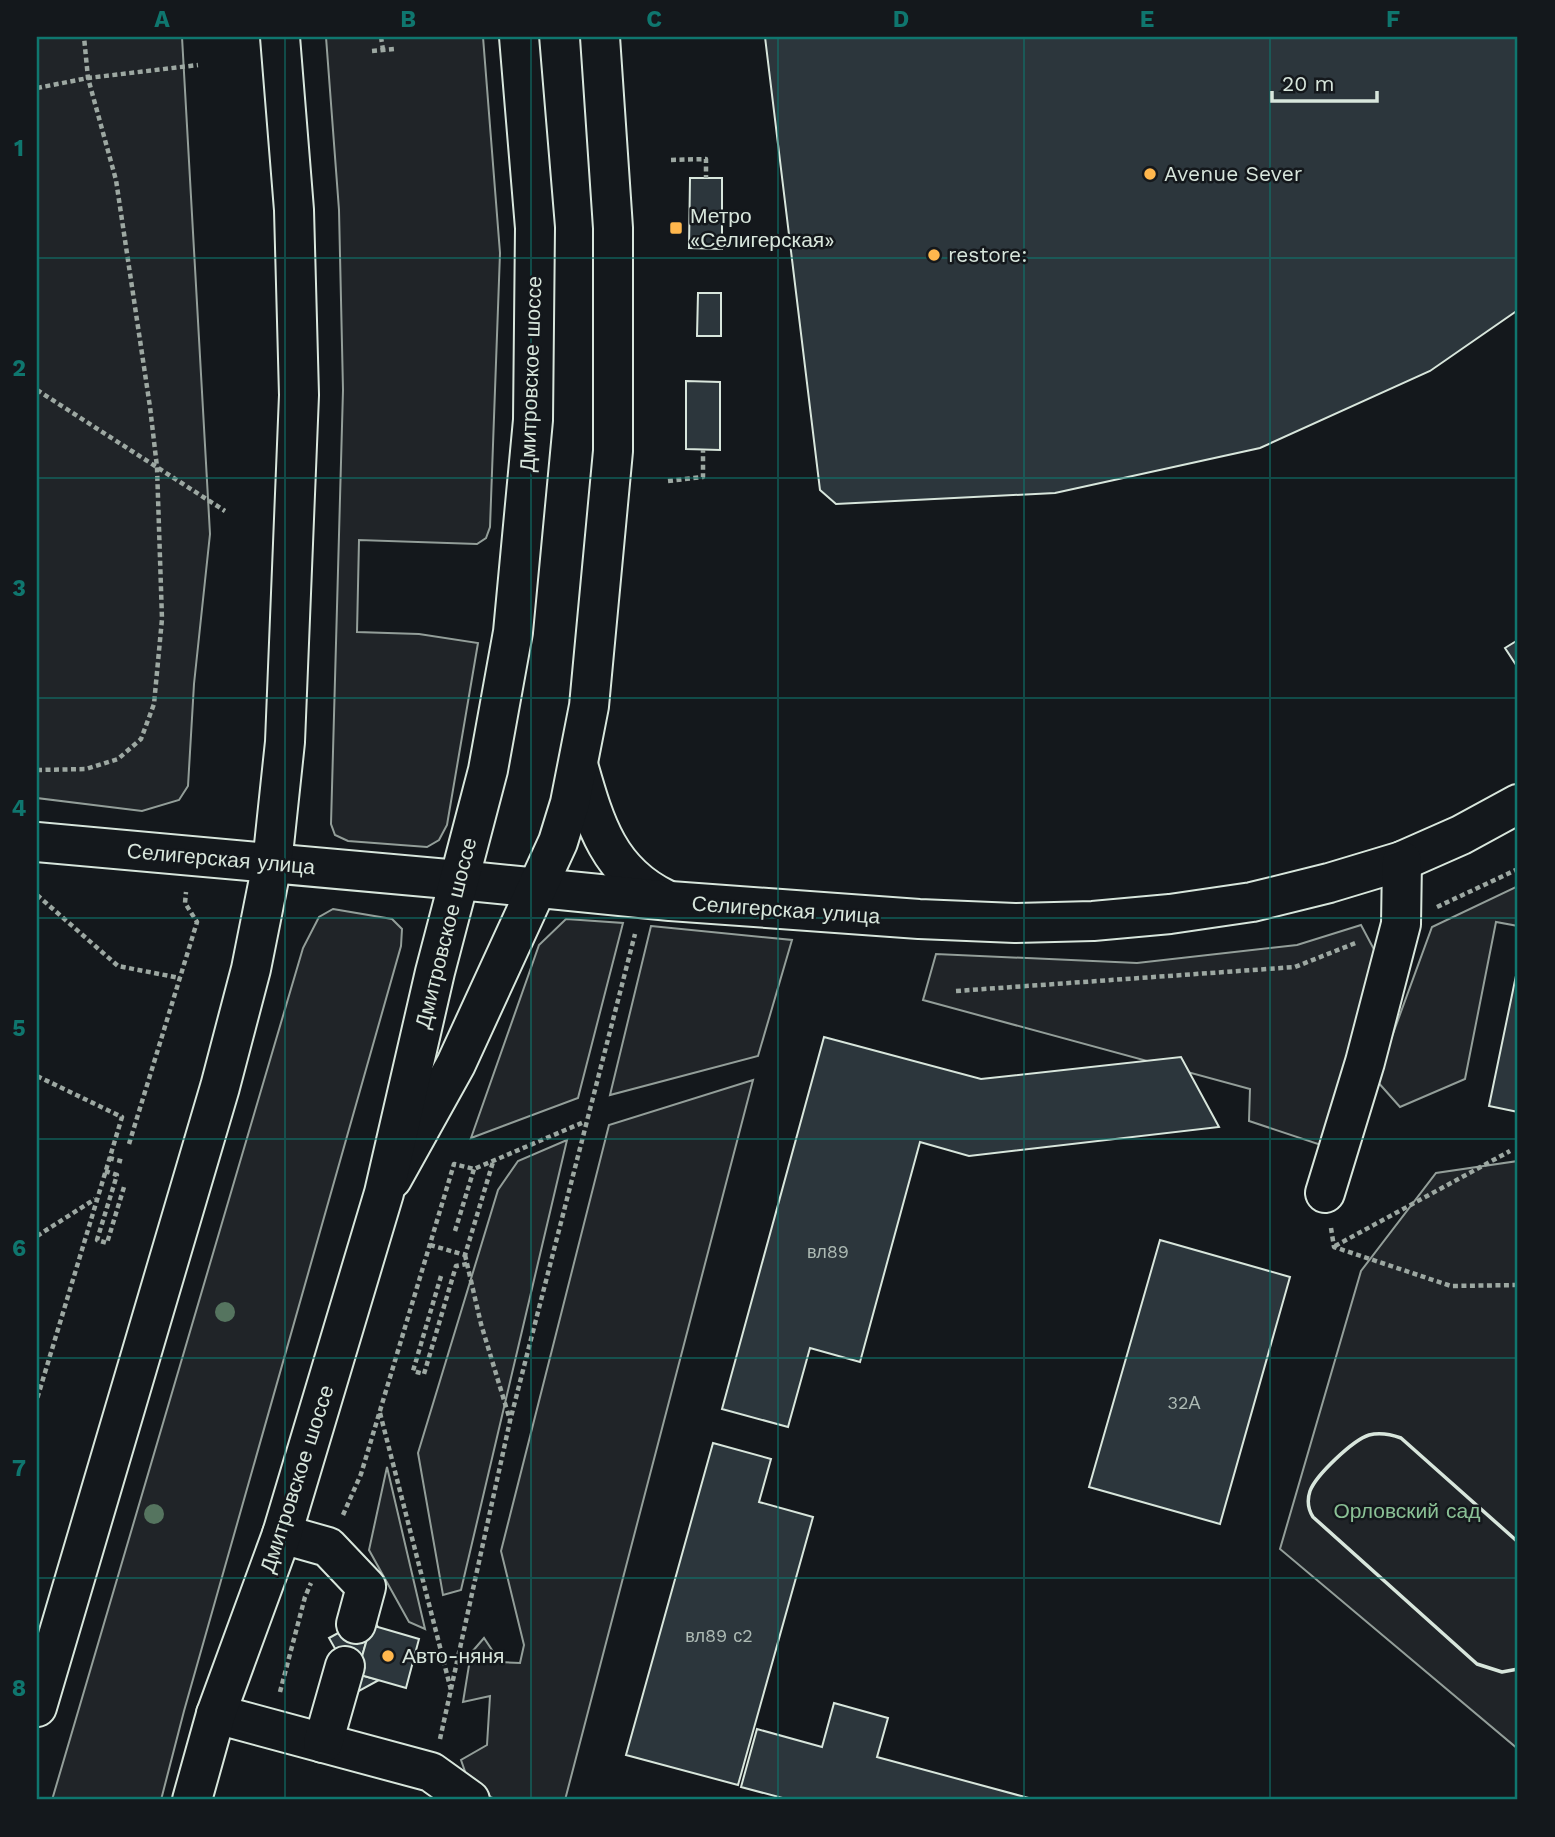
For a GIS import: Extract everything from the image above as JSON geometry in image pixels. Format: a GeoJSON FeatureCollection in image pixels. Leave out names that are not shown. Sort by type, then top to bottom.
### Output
{"type":"FeatureCollection","features":[{"type":"Feature","properties":{"kind":"main road"},"geometry":{"type":"LineString","coordinates":[[37,1707],[220,1087],[251,969],[272,864],[285,742],[299,395],[295,210],[280,37]]}},
{"type":"Feature","properties":{"kind":"main road","name":"Дмитровское шоссе"},"geometry":{"type":"LineString","coordinates":[[192,1800],[216,1714],[282,1534],[384,1193],[488,770],[513,632],[533,420],[535,228],[519,37]]}},
{"type":"Feature","properties":{"kind":"main road"},"geometry":{"type":"LineString","coordinates":[[384,1193],[456,1064],[558,842],[578,765],[589,706],[613,451],[613,228],[600,37]]}},
{"type":"Feature","properties":{"kind":"main road"},"geometry":{"type":"LineString","coordinates":[[578,765],[590,806],[612,853],[630,877],[645,889],[670,901]]}},
{"type":"Feature","properties":{"kind":"main road","name":"Селигерская улица"},"geometry":{"type":"LineString","coordinates":[[37,842],[670,901],[919,919],[1015,923],[1093,921],[1170,914],[1252,902],[1329,883],[1402,861],[1461,835],[1518,804]]}},
{"type":"Feature","properties":{"kind":"main road"},"geometry":{"type":"LineString","coordinates":[[1325,1193],[1401,924],[1402,861]]}},
{"type":"Feature","properties":{"kind":"main road"},"geometry":{"type":"LineString","coordinates":[[282,1534],[328,1547],[366,1587],[356,1624]]}},
{"type":"Feature","properties":{"kind":"main road"},"geometry":{"type":"LineString","coordinates":[[323,1743],[345,1666]]}},
{"type":"Feature","properties":{"kind":"main road"},"geometry":{"type":"LineString","coordinates":[[216,1714],[431,1772],[470,1800]]}},
{"type":"Feature","properties":{"kind":"path"},"geometry":{"type":"LineString","coordinates":[[37,771],[86,769],[118,759],[141,739],[154,704],[162,619],[157,467],[116,180],[88,78],[84,37]]}},
{"type":"Feature","properties":{"kind":"path"},"geometry":{"type":"LineString","coordinates":[[381,37],[383,50]]}},
{"type":"Feature","properties":{"kind":"path"},"geometry":{"type":"LineString","coordinates":[[372,51],[395,49]]}},
{"type":"Feature","properties":{"kind":"path"},"geometry":{"type":"LineString","coordinates":[[37,88],[88,78],[198,65]]}},
{"type":"Feature","properties":{"kind":"path"},"geometry":{"type":"LineString","coordinates":[[671,160],[706,159],[706,178]]}},
{"type":"Feature","properties":{"kind":"path"},"geometry":{"type":"LineString","coordinates":[[37,390],[225,511]]}},
{"type":"Feature","properties":{"kind":"path"},"geometry":{"type":"LineString","coordinates":[[668,481],[703,477],[703,450]]}},
{"type":"Feature","properties":{"kind":"path"},"geometry":{"type":"LineString","coordinates":[[956,991],[1295,967],[1401,924],[1518,869]]}},
{"type":"Feature","properties":{"kind":"path"},"geometry":{"type":"LineString","coordinates":[[37,895],[118,966],[180,978]]}},
{"type":"Feature","properties":{"kind":"path"},"geometry":{"type":"LineString","coordinates":[[129,1144],[197,922],[186,903]]}},
{"type":"Feature","properties":{"kind":"path"},"geometry":{"type":"LineString","coordinates":[[431,1772],[452,1693],[510,1420],[635,933]]}},
{"type":"Feature","properties":{"kind":"path"},"geometry":{"type":"LineString","coordinates":[[37,1076],[122,1117],[37,1399]]}},
{"type":"Feature","properties":{"kind":"path"},"geometry":{"type":"LineString","coordinates":[[452,1693],[380,1413],[454,1164],[474,1169],[585,1121]]}},
{"type":"Feature","properties":{"kind":"path"},"geometry":{"type":"LineString","coordinates":[[1334,1247],[1510,1151]]}},
{"type":"Feature","properties":{"kind":"path"},"geometry":{"type":"LineString","coordinates":[[109,1158],[124,1162]]}},
{"type":"Feature","properties":{"kind":"path"},"geometry":{"type":"LineString","coordinates":[[494,1161],[465,1255],[481,1324],[510,1420]]}},
{"type":"Feature","properties":{"kind":"path"},"geometry":{"type":"LineString","coordinates":[[455,1231],[474,1169]]}},
{"type":"Feature","properties":{"kind":"path"},"geometry":{"type":"LineString","coordinates":[[105,1171],[117,1175],[97,1240],[107,1243],[124,1187]]}},
{"type":"Feature","properties":{"kind":"path"},"geometry":{"type":"LineString","coordinates":[[1325,1193],[1334,1247]]}},
{"type":"Feature","properties":{"kind":"path"},"geometry":{"type":"LineString","coordinates":[[37,1236],[97,1198]]}},
{"type":"Feature","properties":{"kind":"path"},"geometry":{"type":"LineString","coordinates":[[430,1245],[465,1255]]}},
{"type":"Feature","properties":{"kind":"path"},"geometry":{"type":"LineString","coordinates":[[1334,1247],[1451,1286],[1518,1285]]}},
{"type":"Feature","properties":{"kind":"path"},"geometry":{"type":"LineString","coordinates":[[441,1276],[413,1371],[424,1374],[456,1266],[467,1264]]}},
{"type":"Feature","properties":{"kind":"green space"},"geometry":{"type":"Polygon","coordinates":[[[37,37],[182,37],[210,534],[194,684],[188,786],[179,800],[142,811],[37,798],[37,37]]]}},
{"type":"Feature","properties":{"kind":"green space"},"geometry":{"type":"Polygon","coordinates":[[[326,37],[483,37],[500,253],[490,527],[486,538],[477,544],[359,540],[357,632],[419,634],[478,643],[447,825],[439,840],[427,847],[348,841],[335,835],[331,824],[343,390],[339,210],[326,37]]]}},
{"type":"Feature","properties":{"kind":"green space"},"geometry":{"type":"Polygon","coordinates":[[[1518,886],[1518,926],[1496,922],[1465,1079],[1400,1107],[1376,1080],[1432,927],[1518,886]]]}},
{"type":"Feature","properties":{"kind":"green space"},"geometry":{"type":"Polygon","coordinates":[[[333,909],[392,919],[402,929],[401,946],[161,1800],[52,1800],[303,948],[319,917],[333,909]]]}},
{"type":"Feature","properties":{"kind":"green space"},"geometry":{"type":"Polygon","coordinates":[[[566,919],[623,923],[578,1098],[471,1138],[539,945],[566,919]]]}},
{"type":"Feature","properties":{"kind":"green space"},"geometry":{"type":"Polygon","coordinates":[[[1361,925],[1377,955],[1321,1145],[1249,1121],[1250,1089],[923,1000],[936,954],[1137,963],[1297,945],[1361,925]]]}},
{"type":"Feature","properties":{"kind":"green space"},"geometry":{"type":"Polygon","coordinates":[[[651,926],[792,940],[758,1056],[610,1095],[651,926]]]}},
{"type":"Feature","properties":{"kind":"green space"},"geometry":{"type":"Polygon","coordinates":[[[753,1080],[565,1800],[496,1800],[469,1783],[461,1760],[487,1745],[490,1696],[463,1702],[471,1653],[484,1638],[500,1662],[520,1663],[524,1645],[501,1551],[609,1125],[753,1080]]]}},
{"type":"Feature","properties":{"kind":"green space"},"geometry":{"type":"Polygon","coordinates":[[[567,1140],[461,1590],[443,1595],[418,1453],[498,1190],[518,1161],[567,1140]]]}},
{"type":"Feature","properties":{"kind":"green space","name":"Орловский сад"},"geometry":{"type":"Polygon","coordinates":[[[1518,1161],[1518,1749],[1280,1549],[1361,1271],[1436,1173],[1518,1161]]]}},
{"type":"Feature","properties":{"kind":"green space"},"geometry":{"type":"Polygon","coordinates":[[[387,1467],[425,1629],[409,1622],[369,1550],[387,1467]]]}},
{"type":"Feature","properties":{"kind":"building","name":"Avenue Sever"},"geometry":{"type":"Polygon","coordinates":[[[765,37],[1518,37],[1518,310],[1430,371],[1260,448],[1055,493],[836,504],[820,490],[765,37]]]}},
{"type":"Feature","properties":{"kind":"building"},"geometry":{"type":"Polygon","coordinates":[[[690,178],[722,178],[722,249],[689,248],[690,178]]]}},
{"type":"Feature","properties":{"kind":"building"},"geometry":{"type":"Polygon","coordinates":[[[698,293],[721,293],[721,336],[697,336],[698,293]]]}},
{"type":"Feature","properties":{"kind":"building"},"geometry":{"type":"Polygon","coordinates":[[[686,381],[720,382],[720,450],[686,449],[686,381]]]}},
{"type":"Feature","properties":{"kind":"building"},"geometry":{"type":"Polygon","coordinates":[[[1518,640],[1518,668],[1505,648],[1518,640]]]}},
{"type":"Feature","properties":{"kind":"building"},"geometry":{"type":"Polygon","coordinates":[[[1518,966],[1518,1112],[1489,1106],[1518,966]]]}},
{"type":"Feature","properties":{"kind":"building"},"geometry":{"type":"Polygon","coordinates":[[[824,1037],[981,1079],[1181,1057],[1219,1127],[969,1156],[920,1142],[860,1362],[810,1348],[788,1427],[722,1409],[824,1037]]]}},
{"type":"Feature","properties":{"kind":"building"},"geometry":{"type":"Polygon","coordinates":[[[1160,1240],[1290,1277],[1220,1524],[1089,1487],[1160,1240]]]}},
{"type":"Feature","properties":{"kind":"building"},"geometry":{"type":"Polygon","coordinates":[[[713,1443],[771,1459],[759,1502],[813,1517],[738,1785],[626,1755],[713,1443]]]}},
{"type":"Feature","properties":{"kind":"building"},"geometry":{"type":"Polygon","coordinates":[[[371,1615],[378,1627],[371,1625],[357,1674],[379,1680],[359,1691],[329,1638],[371,1615]]]}},
{"type":"Feature","properties":{"kind":"building","name":"Авто-няня"},"geometry":{"type":"Polygon","coordinates":[[[371,1625],[419,1639],[406,1688],[357,1674],[371,1625]]]}},
{"type":"Feature","properties":{"kind":"building"},"geometry":{"type":"Polygon","coordinates":[[[834,1703],[888,1718],[877,1757],[1036,1800],[790,1800],[741,1787],[757,1729],[822,1747],[834,1703]]]}},
{"type":"Feature","properties":{"kind":"wall"},"geometry":{"type":"LineString","coordinates":[[1518,1542],[1401,1438],[1389,1435],[1377,1434],[1362,1438],[1327,1468],[1309,1494],[1309,1508],[1313,1517],[1477,1664],[1502,1672],[1518,1669]]}},
{"type":"Feature","properties":{"kind":"place","name":"Avenue Sever"},"geometry":{"type":"Point","coordinates":[1150,174]}},
{"type":"Feature","properties":{"kind":"place","name":"Метро «Селигерская»"},"geometry":{"type":"Point","coordinates":[676,228]}},
{"type":"Feature","properties":{"kind":"place","name":"restore:"},"geometry":{"type":"Point","coordinates":[934,255]}},
{"type":"Feature","properties":{"kind":"place","name":"Авто-няня"},"geometry":{"type":"Point","coordinates":[388,1656]}}]}
